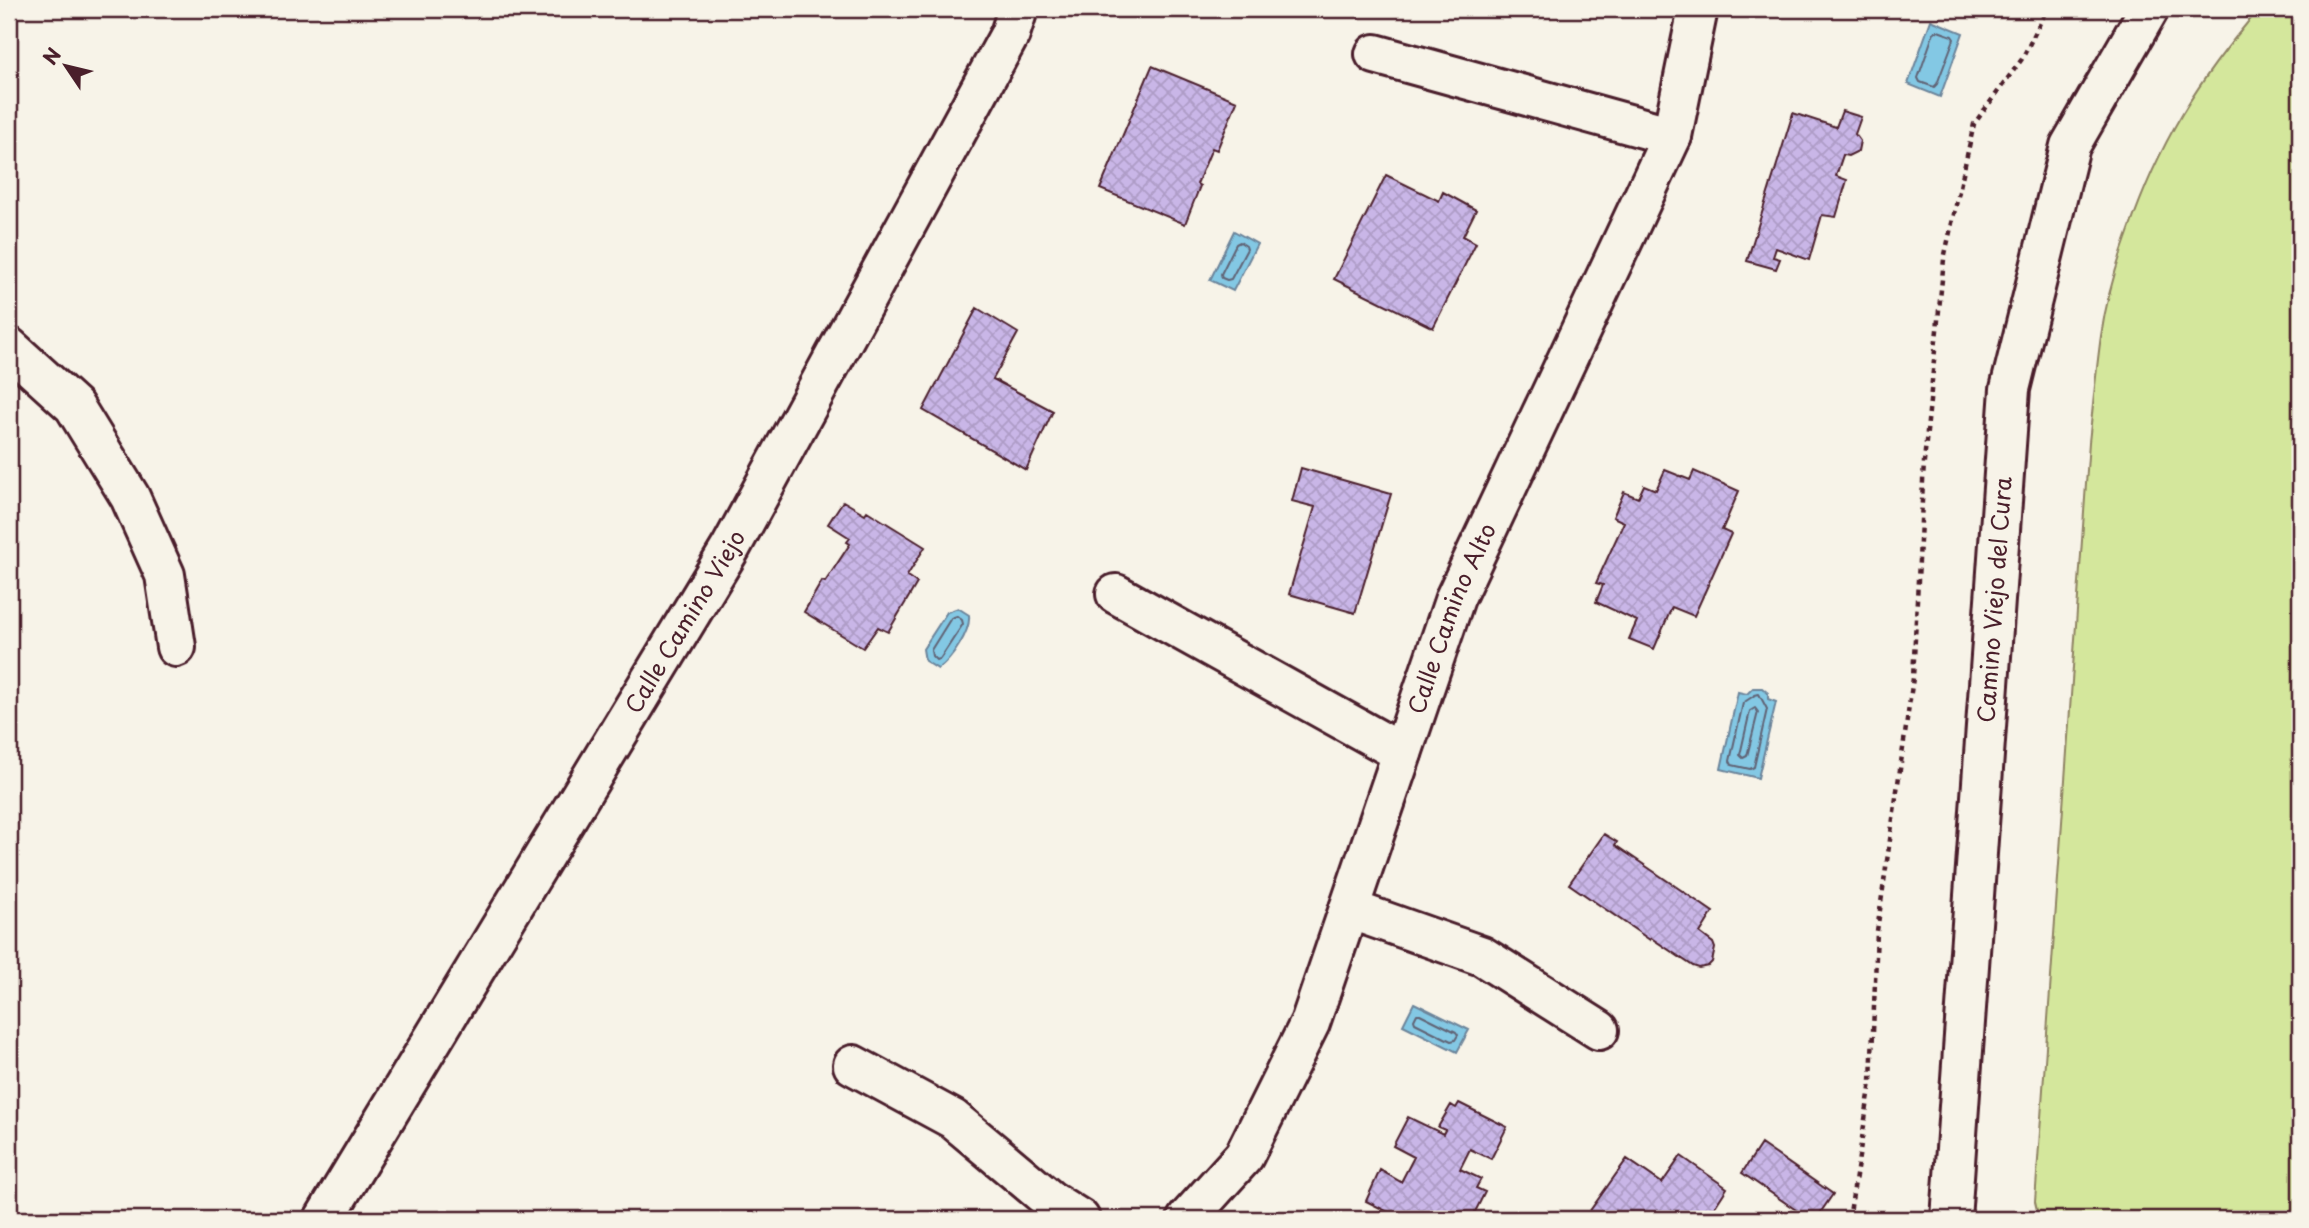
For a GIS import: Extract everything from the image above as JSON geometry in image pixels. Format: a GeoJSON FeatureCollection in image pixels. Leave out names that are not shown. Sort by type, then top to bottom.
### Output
{"type":"FeatureCollection","features":[{"type":"Feature","properties":{"kind":"street","name":"Calle Camino Viejo"},"geometry":{"type":"LineString","coordinates":[[324,1219],[730,547],[1010,34],[1018,9]]}},
{"type":"Feature","properties":{"kind":"street","name":"Calle Camino Alto"},"geometry":{"type":"LineString","coordinates":[[1187,1219],[1244,1156],[1310,1023],[1455,598],[1672,136],[1698,9]]}},
{"type":"Feature","properties":{"kind":"street","name":"Camino Viejo del Cura"},"geometry":{"type":"LineString","coordinates":[[1951,1219],[2010,389],[2070,146],[2150,9]]}},
{"type":"Feature","properties":{"kind":"street"},"geometry":{"type":"LineString","coordinates":[[1375,54],[1672,136]]}},
{"type":"Feature","properties":{"kind":"street"},"geometry":{"type":"LineString","coordinates":[[9,346],[74,406],[130,497],[165,575],[176,647]]}},
{"type":"Feature","properties":{"kind":"street"},"geometry":{"type":"LineString","coordinates":[[1116,594],[1402,753]]}},
{"type":"Feature","properties":{"kind":"street"},"geometry":{"type":"LineString","coordinates":[[1349,909],[1482,956],[1599,1030]]}},
{"type":"Feature","properties":{"kind":"street"},"geometry":{"type":"LineString","coordinates":[[853,1065],[953,1119],[1051,1201],[1080,1219]]}},
{"type":"Feature","properties":{"kind":"path"},"geometry":{"type":"LineString","coordinates":[[1849,1219],[1871,1082],[1877,931],[1913,678],[1924,462],[1944,259],[1974,124],[2022,59],[2047,9]]}},
{"type":"Feature","properties":{"kind":"green space"},"geometry":{"type":"Polygon","coordinates":[[[2259,9],[2300,9],[2300,1219],[2039,1219],[2035,1202],[2089,442],[2103,323],[2124,245],[2153,170],[2198,88],[2259,9]]]}},
{"type":"Feature","properties":{"kind":"water"},"geometry":{"type":"Polygon","coordinates":[[[1931,20],[1963,33],[1940,97],[1908,84],[1931,20]]]}},
{"type":"Feature","properties":{"kind":"water"},"geometry":{"type":"Polygon","coordinates":[[[1234,231],[1257,244],[1233,291],[1210,280],[1234,231]]]}},
{"type":"Feature","properties":{"kind":"water"},"geometry":{"type":"Polygon","coordinates":[[[958,608],[969,615],[967,629],[954,653],[938,669],[925,661],[923,649],[947,612],[958,608]]]}},
{"type":"Feature","properties":{"kind":"water"},"geometry":{"type":"Polygon","coordinates":[[[1753,688],[1762,688],[1768,693],[1768,699],[1776,702],[1758,778],[1721,769],[1738,692],[1747,694],[1753,688]]]}},
{"type":"Feature","properties":{"kind":"water"},"geometry":{"type":"Polygon","coordinates":[[[1414,1003],[1469,1030],[1457,1052],[1403,1025],[1414,1003]]]}},
{"type":"Feature","properties":{"kind":"building"},"geometry":{"type":"Polygon","coordinates":[[[1152,66],[1237,101],[1217,150],[1212,148],[1185,224],[1100,189],[1152,66]]]}},
{"type":"Feature","properties":{"kind":"building"},"geometry":{"type":"Polygon","coordinates":[[[1842,111],[1861,117],[1855,134],[1860,141],[1858,151],[1848,156],[1843,155],[1836,176],[1847,180],[1836,217],[1822,215],[1809,260],[1776,248],[1773,257],[1780,259],[1776,269],[1747,261],[1793,113],[1836,127],[1842,111]]]}},
{"type":"Feature","properties":{"kind":"building"},"geometry":{"type":"Polygon","coordinates":[[[1386,175],[1439,201],[1443,192],[1476,210],[1463,236],[1476,243],[1433,328],[1334,279],[1386,175]]]}},
{"type":"Feature","properties":{"kind":"building"},"geometry":{"type":"Polygon","coordinates":[[[977,308],[1018,333],[993,379],[1053,411],[1026,470],[923,410],[977,308]]]}},
{"type":"Feature","properties":{"kind":"building"},"geometry":{"type":"Polygon","coordinates":[[[1301,468],[1391,494],[1355,613],[1289,594],[1315,507],[1292,501],[1301,468]]]}},
{"type":"Feature","properties":{"kind":"building"},"geometry":{"type":"Polygon","coordinates":[[[1665,470],[1690,480],[1694,471],[1739,491],[1722,530],[1731,534],[1694,616],[1672,607],[1654,649],[1629,639],[1637,621],[1596,602],[1603,585],[1596,583],[1624,522],[1613,517],[1624,492],[1638,498],[1644,485],[1656,490],[1665,470]]]}},
{"type":"Feature","properties":{"kind":"building"},"geometry":{"type":"Polygon","coordinates":[[[843,501],[865,514],[867,511],[925,547],[907,576],[917,583],[888,632],[878,627],[863,648],[804,612],[822,581],[825,582],[850,544],[847,542],[850,538],[828,524],[843,501]]]}},
{"type":"Feature","properties":{"kind":"building"},"geometry":{"type":"Polygon","coordinates":[[[1604,834],[1617,842],[1615,845],[1713,912],[1700,933],[1713,943],[1715,948],[1712,962],[1708,966],[1693,966],[1569,884],[1604,834]]]}},
{"type":"Feature","properties":{"kind":"building"},"geometry":{"type":"Polygon","coordinates":[[[1459,1103],[1507,1127],[1491,1159],[1470,1149],[1460,1169],[1481,1179],[1476,1188],[1485,1192],[1473,1216],[1464,1212],[1460,1219],[1402,1219],[1366,1201],[1380,1170],[1401,1182],[1414,1157],[1393,1146],[1408,1117],[1443,1134],[1445,1130],[1438,1127],[1451,1105],[1456,1108],[1459,1103]]]}},
{"type":"Feature","properties":{"kind":"building"},"geometry":{"type":"Polygon","coordinates":[[[1761,1144],[1833,1194],[1816,1219],[1790,1219],[1796,1210],[1742,1173],[1761,1144]]]}},
{"type":"Feature","properties":{"kind":"building"},"geometry":{"type":"Polygon","coordinates":[[[1681,1156],[1727,1188],[1707,1219],[1584,1219],[1627,1159],[1662,1183],[1681,1156]]]}}]}
